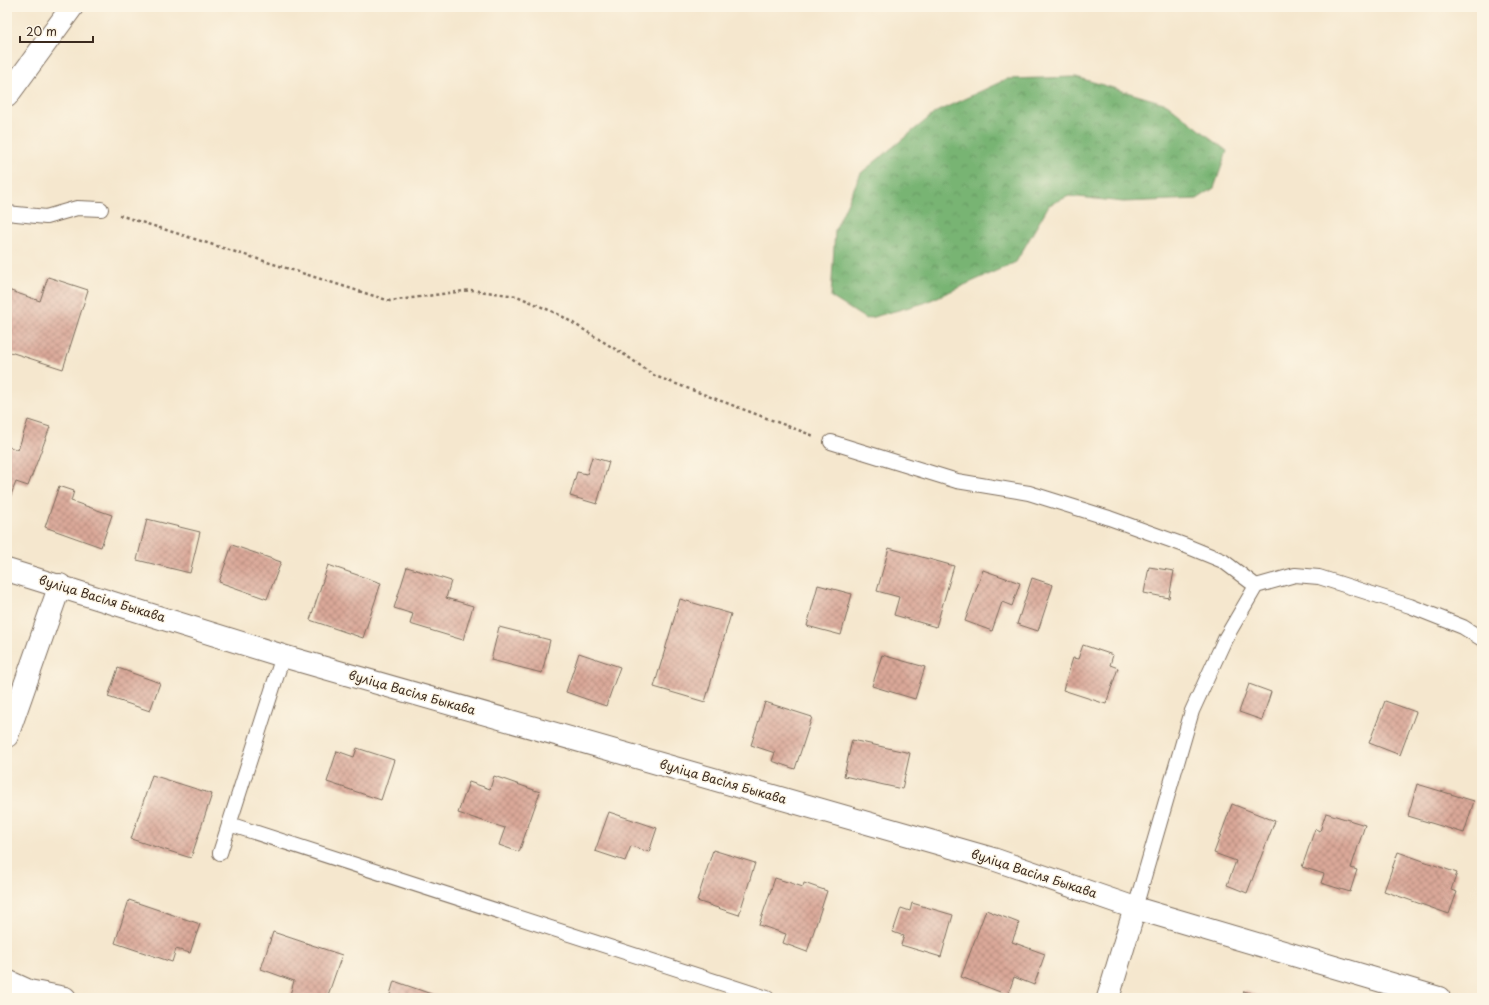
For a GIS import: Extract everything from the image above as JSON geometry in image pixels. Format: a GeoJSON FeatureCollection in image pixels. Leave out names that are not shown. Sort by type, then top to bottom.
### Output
{"type":"FeatureCollection","features":[{"type":"Feature","properties":{"kind":"street"},"geometry":{"type":"LineString","coordinates":[[7,96],[72,7]]}},
{"type":"Feature","properties":{"kind":"street","name":"вуліца Васіля Быкава"},"geometry":{"type":"LineString","coordinates":[[7,570],[60,585],[283,656],[992,859],[1134,908],[1439,998]]}},
{"type":"Feature","properties":{"kind":"street"},"geometry":{"type":"LineString","coordinates":[[7,736],[60,585]]}},
{"type":"Feature","properties":{"kind":"street"},"geometry":{"type":"LineString","coordinates":[[1108,998],[1134,908]]}},
{"type":"Feature","properties":{"kind":"street"},"geometry":{"type":"LineString","coordinates":[[7,981],[28,990],[65,998]]}},
{"type":"Feature","properties":{"kind":"lane"},"geometry":{"type":"LineString","coordinates":[[7,213],[46,217],[77,208],[101,209]]}},
{"type":"Feature","properties":{"kind":"lane"},"geometry":{"type":"LineString","coordinates":[[831,442],[957,482],[1029,493],[1109,518],[1184,545],[1223,561],[1256,586]]}},
{"type":"Feature","properties":{"kind":"lane"},"geometry":{"type":"LineString","coordinates":[[1134,908],[1192,711],[1225,639],[1256,586],[1295,575],[1319,577],[1410,606],[1463,627],[1482,640]]}},
{"type":"Feature","properties":{"kind":"lane"},"geometry":{"type":"LineString","coordinates":[[220,853],[283,656]]}},
{"type":"Feature","properties":{"kind":"lane"},"geometry":{"type":"LineString","coordinates":[[230,824],[767,998]]}},
{"type":"Feature","properties":{"kind":"path"},"geometry":{"type":"LineString","coordinates":[[101,209],[390,301],[471,290],[517,296],[560,315],[628,357],[655,376],[831,442]]}},
{"type":"Feature","properties":{"kind":"green space"},"geometry":{"type":"Polygon","coordinates":[[[1076,77],[1167,104],[1227,151],[1214,188],[1197,199],[1123,202],[1069,196],[1049,205],[1016,262],[924,303],[866,319],[831,297],[835,230],[861,173],[936,112],[1007,79],[1076,77]]]}},
{"type":"Feature","properties":{"kind":"building"},"geometry":{"type":"Polygon","coordinates":[[[48,277],[88,290],[63,369],[7,351],[8,290],[40,301],[48,277]]]}},
{"type":"Feature","properties":{"kind":"building"},"geometry":{"type":"Polygon","coordinates":[[[28,420],[50,427],[28,486],[16,482],[7,505],[7,446],[18,450],[28,420]]]}},
{"type":"Feature","properties":{"kind":"building"},"geometry":{"type":"Polygon","coordinates":[[[592,457],[609,462],[597,504],[570,496],[577,472],[587,474],[592,457]]]}},
{"type":"Feature","properties":{"kind":"building"},"geometry":{"type":"Polygon","coordinates":[[[59,486],[74,491],[71,501],[112,515],[101,547],[45,527],[59,486]]]}},
{"type":"Feature","properties":{"kind":"building"},"geometry":{"type":"Polygon","coordinates":[[[147,519],[200,532],[190,573],[137,560],[147,519]]]}},
{"type":"Feature","properties":{"kind":"building"},"geometry":{"type":"Polygon","coordinates":[[[232,545],[281,562],[267,599],[219,582],[232,545]]]}},
{"type":"Feature","properties":{"kind":"building"},"geometry":{"type":"Polygon","coordinates":[[[889,548],[954,566],[936,627],[894,615],[899,597],[877,591],[889,548]]]}},
{"type":"Feature","properties":{"kind":"building"},"geometry":{"type":"Polygon","coordinates":[[[328,565],[381,583],[363,638],[310,620],[328,565]]]}},
{"type":"Feature","properties":{"kind":"building"},"geometry":{"type":"Polygon","coordinates":[[[407,567],[451,581],[446,598],[473,606],[463,640],[410,624],[413,614],[394,608],[407,567]]]}},
{"type":"Feature","properties":{"kind":"building"},"geometry":{"type":"Polygon","coordinates":[[[1149,567],[1174,571],[1169,598],[1144,593],[1149,567]]]}},
{"type":"Feature","properties":{"kind":"building"},"geometry":{"type":"Polygon","coordinates":[[[983,570],[1020,583],[1012,606],[1002,602],[992,631],[965,621],[983,570]]]}},
{"type":"Feature","properties":{"kind":"building"},"geometry":{"type":"Polygon","coordinates":[[[1032,578],[1053,585],[1038,631],[1017,624],[1032,578]]]}},
{"type":"Feature","properties":{"kind":"building"},"geometry":{"type":"Polygon","coordinates":[[[818,585],[852,594],[841,635],[807,626],[818,585]]]}},
{"type":"Feature","properties":{"kind":"building"},"geometry":{"type":"Polygon","coordinates":[[[680,599],[731,614],[705,702],[654,687],[680,599]]]}},
{"type":"Feature","properties":{"kind":"building"},"geometry":{"type":"Polygon","coordinates":[[[499,627],[550,640],[542,673],[491,660],[499,627]]]}},
{"type":"Feature","properties":{"kind":"building"},"geometry":{"type":"Polygon","coordinates":[[[1083,645],[1113,655],[1110,665],[1118,668],[1106,704],[1063,690],[1073,658],[1078,659],[1083,645]]]}},
{"type":"Feature","properties":{"kind":"building"},"geometry":{"type":"Polygon","coordinates":[[[579,653],[620,667],[606,706],[566,692],[579,653]]]}},
{"type":"Feature","properties":{"kind":"building"},"geometry":{"type":"Polygon","coordinates":[[[882,655],[925,667],[915,699],[872,686],[882,655]]]}},
{"type":"Feature","properties":{"kind":"building"},"geometry":{"type":"Polygon","coordinates":[[[118,668],[160,683],[150,711],[108,697],[118,668]]]}},
{"type":"Feature","properties":{"kind":"building"},"geometry":{"type":"Polygon","coordinates":[[[1249,684],[1271,692],[1262,720],[1239,712],[1249,684]]]}},
{"type":"Feature","properties":{"kind":"building"},"geometry":{"type":"Polygon","coordinates":[[[1385,701],[1416,712],[1400,755],[1369,743],[1385,701]]]}},
{"type":"Feature","properties":{"kind":"building"},"geometry":{"type":"Polygon","coordinates":[[[765,702],[812,717],[795,769],[772,761],[775,753],[751,745],[765,702]]]}},
{"type":"Feature","properties":{"kind":"building"},"geometry":{"type":"Polygon","coordinates":[[[852,740],[910,753],[902,789],[844,776],[852,740]]]}},
{"type":"Feature","properties":{"kind":"building"},"geometry":{"type":"Polygon","coordinates":[[[357,748],[394,760],[381,800],[327,782],[337,751],[354,757],[357,748]]]}},
{"type":"Feature","properties":{"kind":"building"},"geometry":{"type":"Polygon","coordinates":[[[152,775],[212,794],[191,858],[131,839],[152,775]]]}},
{"type":"Feature","properties":{"kind":"building"},"geometry":{"type":"Polygon","coordinates":[[[494,776],[540,792],[519,852],[499,845],[505,828],[458,813],[469,782],[490,789],[494,776]]]}},
{"type":"Feature","properties":{"kind":"building"},"geometry":{"type":"Polygon","coordinates":[[[1417,784],[1474,801],[1464,833],[1408,816],[1417,784]]]}},
{"type":"Feature","properties":{"kind":"building"},"geometry":{"type":"Polygon","coordinates":[[[1232,804],[1275,821],[1247,893],[1227,885],[1236,861],[1214,853],[1232,804]]]}},
{"type":"Feature","properties":{"kind":"building"},"geometry":{"type":"Polygon","coordinates":[[[609,812],[657,828],[649,852],[631,846],[625,861],[595,851],[609,812]]]}},
{"type":"Feature","properties":{"kind":"building"},"geometry":{"type":"Polygon","coordinates":[[[1326,813],[1365,825],[1351,868],[1357,870],[1350,892],[1321,883],[1324,874],[1302,867],[1315,829],[1320,831],[1326,813]]]}},
{"type":"Feature","properties":{"kind":"building"},"geometry":{"type":"Polygon","coordinates":[[[713,850],[755,863],[739,915],[697,901],[713,850]]]}},
{"type":"Feature","properties":{"kind":"building"},"geometry":{"type":"Polygon","coordinates":[[[1398,852],[1457,873],[1451,890],[1457,892],[1449,914],[1384,891],[1398,852]]]}},
{"type":"Feature","properties":{"kind":"building"},"geometry":{"type":"Polygon","coordinates":[[[775,878],[803,887],[804,883],[827,891],[807,952],[783,943],[786,934],[759,925],[775,878]]]}},
{"type":"Feature","properties":{"kind":"building"},"geometry":{"type":"Polygon","coordinates":[[[129,900],[200,924],[190,953],[176,949],[172,962],[115,943],[129,900]]]}},
{"type":"Feature","properties":{"kind":"building"},"geometry":{"type":"Polygon","coordinates":[[[912,903],[953,915],[941,957],[901,945],[904,936],[893,932],[901,908],[910,911],[912,903]]]}},
{"type":"Feature","properties":{"kind":"building"},"geometry":{"type":"Polygon","coordinates":[[[986,910],[1019,923],[1012,942],[1045,954],[1034,985],[1014,977],[1008,995],[961,977],[986,910]]]}},
{"type":"Feature","properties":{"kind":"building"},"geometry":{"type":"Polygon","coordinates":[[[273,932],[342,955],[327,998],[289,998],[294,981],[261,969],[273,932]]]}},
{"type":"Feature","properties":{"kind":"building"},"geometry":{"type":"Polygon","coordinates":[[[394,981],[437,996],[436,998],[389,998],[394,981]]]}},
{"type":"Feature","properties":{"kind":"building"},"geometry":{"type":"Polygon","coordinates":[[[1244,991],[1265,998],[1242,998],[1244,991]]]}}]}
